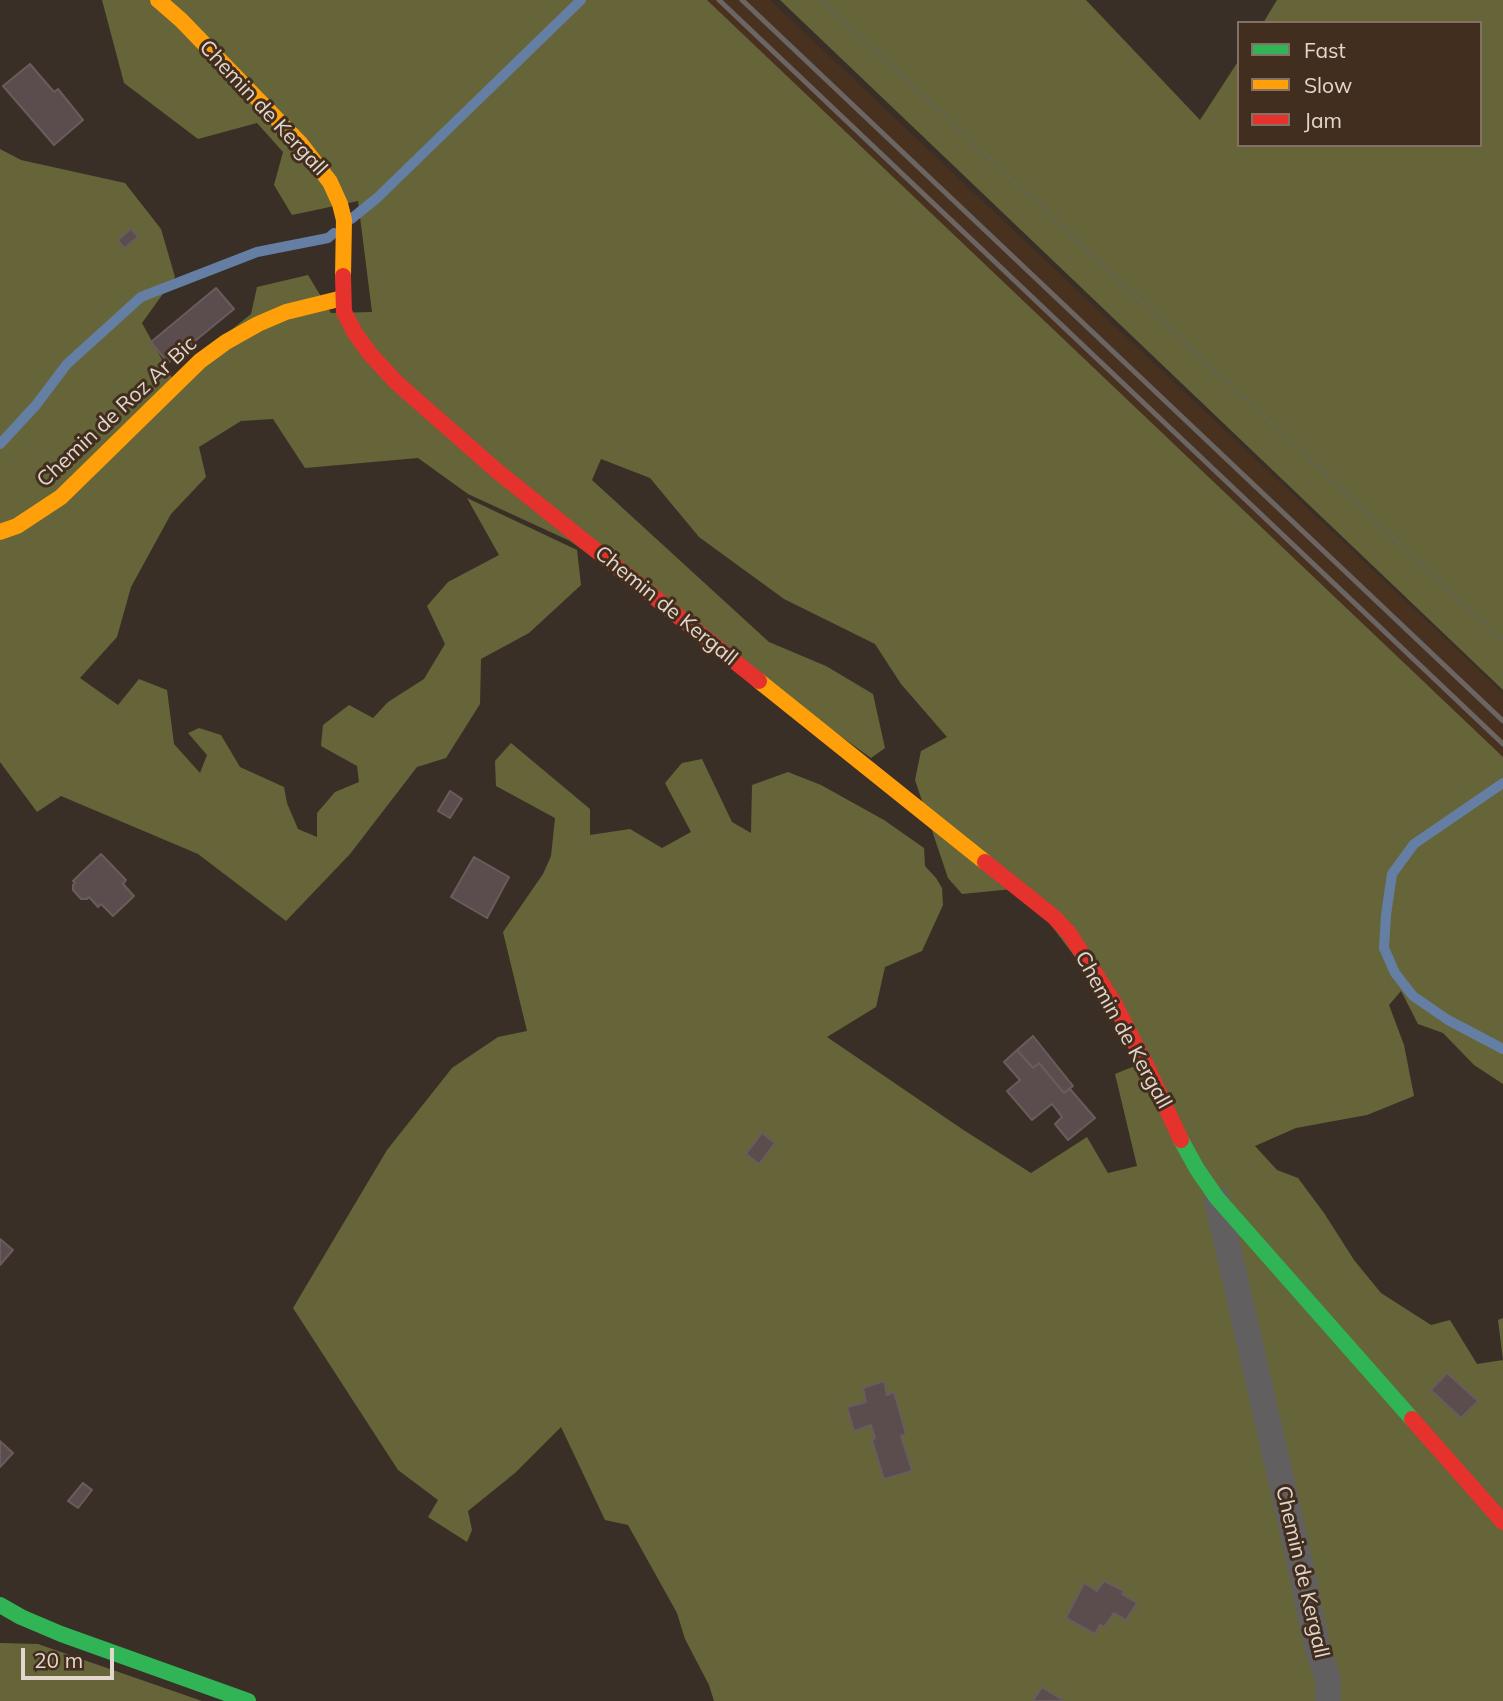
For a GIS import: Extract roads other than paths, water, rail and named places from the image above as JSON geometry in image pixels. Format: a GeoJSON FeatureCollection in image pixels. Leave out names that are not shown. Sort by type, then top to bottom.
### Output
{"type":"FeatureCollection","features":[{"type":"Feature","properties":{"kind":"street","name":"Chemin de Kergall"},"geometry":{"type":"LineString","coordinates":[[158,0],[181,20],[300,143],[330,182],[344,220],[344,312],[370,354],[438,421],[497,471],[1054,917],[1069,933],[1113,1001],[1150,1071],[1183,1143],[1217,1198],[1503,1522]]}},
{"type":"Feature","properties":{"kind":"street","name":"Chemin de Roz Ar Bic"},"geometry":{"type":"LineString","coordinates":[[0,532],[18,526],[61,497],[193,368],[226,342],[286,312],[343,298]]}},
{"type":"Feature","properties":{"kind":"street","name":"Chemin de Kergall"},"geometry":{"type":"LineString","coordinates":[[1217,1198],[1317,1645],[1328,1680],[1328,1701]]}},
{"type":"Feature","properties":{"kind":"street"},"geometry":{"type":"LineString","coordinates":[[0,1605],[21,1617],[84,1643],[248,1701]]}},
{"type":"Feature","properties":{"kind":"waterway"},"geometry":{"type":"LineString","coordinates":[[351,219],[377,198],[581,0]]}},
{"type":"Feature","properties":{"kind":"waterway"},"geometry":{"type":"LineString","coordinates":[[0,444],[36,405],[67,364],[141,297],[257,252],[328,238],[334,233]]}},
{"type":"Feature","properties":{"kind":"waterway"},"geometry":{"type":"LineString","coordinates":[[1503,783],[1414,844],[1392,874],[1384,948],[1395,973],[1413,996],[1448,1020],[1503,1049]]}},
{"type":"Feature","properties":{"kind":"railway"},"geometry":{"type":"LineString","coordinates":[[719,0],[1503,744]]}},
{"type":"Feature","properties":{"kind":"railway"},"geometry":{"type":"LineString","coordinates":[[742,0],[1503,721]]}}]}
